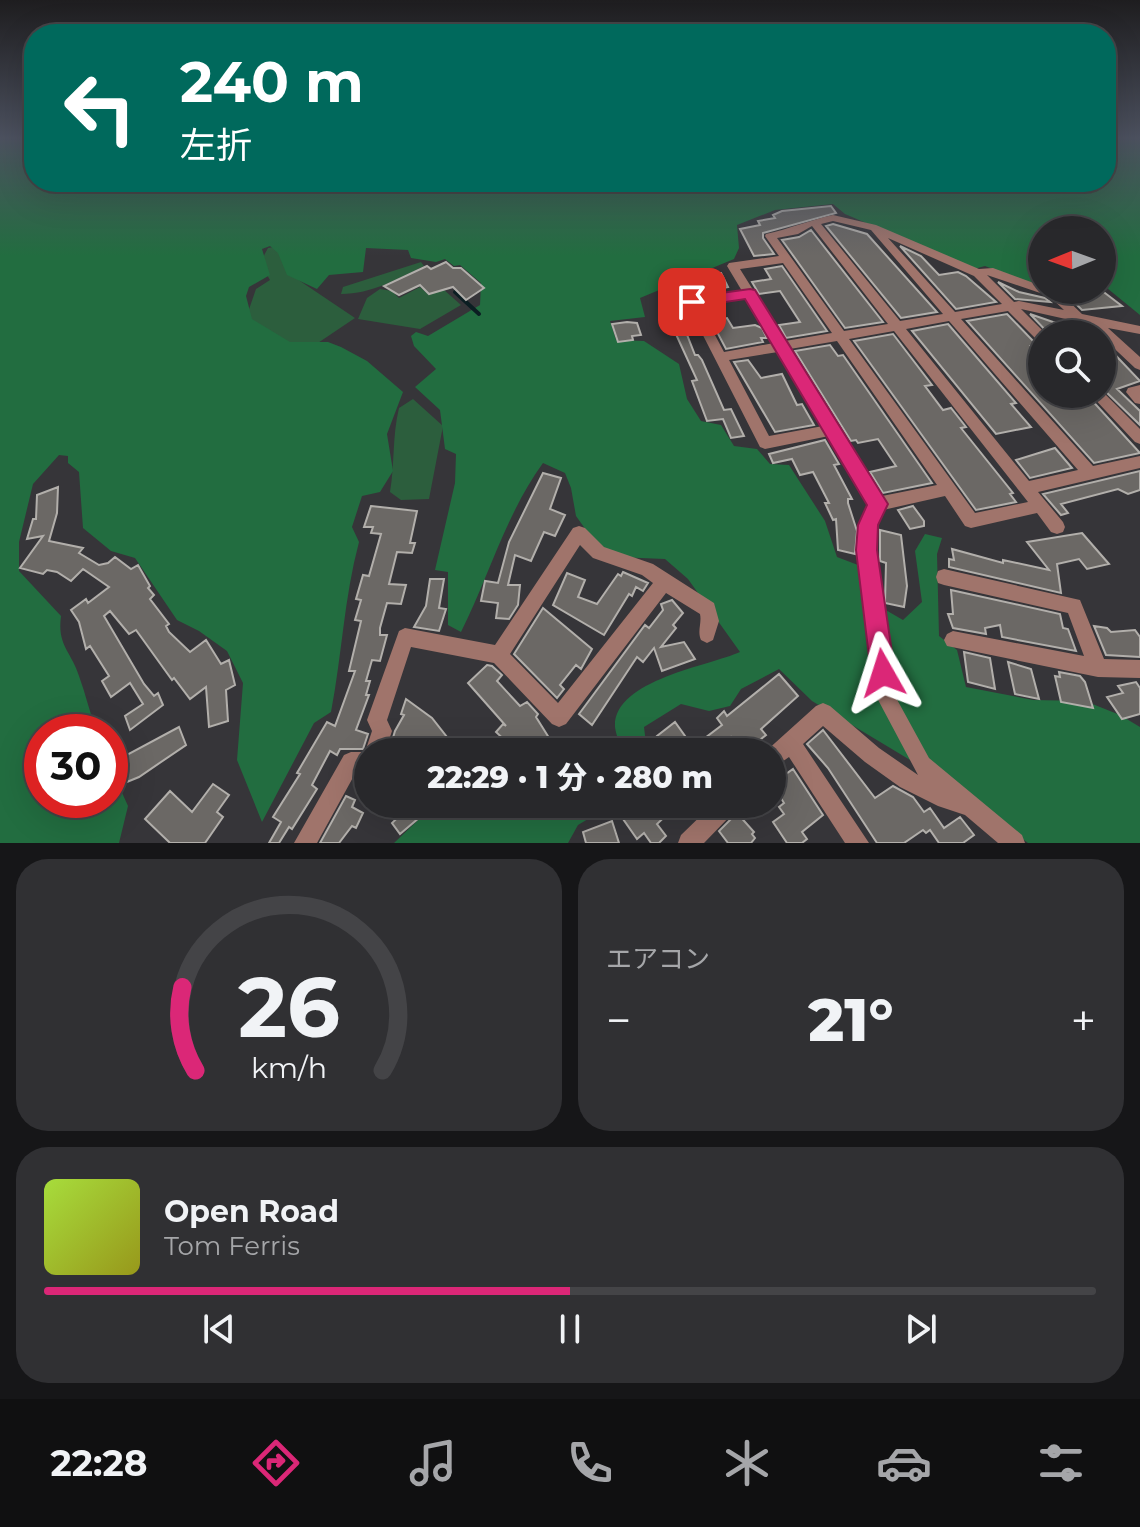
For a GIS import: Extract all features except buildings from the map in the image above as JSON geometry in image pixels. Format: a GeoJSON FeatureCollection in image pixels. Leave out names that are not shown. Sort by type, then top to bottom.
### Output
{"type":"FeatureCollection","features":[{"type":"Feature","properties":{"kind":"street"},"geometry":{"type":"LineString","coordinates":[[1028,324],[978,273],[872,227],[833,218],[814,222],[794,232],[770,236],[971,521],[1040,506]]}},
{"type":"Feature","properties":{"kind":"street"},"geometry":{"type":"LineString","coordinates":[[814,222],[1057,527]]}},
{"type":"Feature","properties":{"kind":"street"},"geometry":{"type":"LineString","coordinates":[[872,227],[1090,473]]}},
{"type":"Feature","properties":{"kind":"street"},"geometry":{"type":"LineString","coordinates":[[785,259],[733,266],[878,504]]}},
{"type":"Feature","properties":{"kind":"street"},"geometry":{"type":"LineString","coordinates":[[978,273],[989,271],[1028,285]]}},
{"type":"Feature","properties":{"kind":"street"},"geometry":{"type":"LineString","coordinates":[[750,294],[692,302],[765,443],[832,430]]}},
{"type":"Feature","properties":{"kind":"street"},"geometry":{"type":"LineString","coordinates":[[1065,304],[1078,316]]}},
{"type":"Feature","properties":{"kind":"street"},"geometry":{"type":"LineString","coordinates":[[721,357],[1010,306],[1027,305],[1092,320]]}},
{"type":"Feature","properties":{"kind":"street"},"geometry":{"type":"LineString","coordinates":[[1116,325],[1140,330]]}},
{"type":"Feature","properties":{"kind":"street"},"geometry":{"type":"LineString","coordinates":[[1116,342],[1140,365]]}},
{"type":"Feature","properties":{"kind":"street"},"geometry":{"type":"LineString","coordinates":[[1140,390],[1133,392],[1140,399]]}},
{"type":"Feature","properties":{"kind":"street"},"geometry":{"type":"LineString","coordinates":[[1111,408],[1140,438]]}},
{"type":"Feature","properties":{"kind":"street"},"geometry":{"type":"LineString","coordinates":[[1026,488],[1140,462]]}},
{"type":"Feature","properties":{"kind":"street"},"geometry":{"type":"LineString","coordinates":[[878,504],[947,489]]}},
{"type":"Feature","properties":{"kind":"street"},"geometry":{"type":"LineString","coordinates":[[878,504],[868,525],[866,550],[885,696],[922,765],[1014,843]]}},
{"type":"Feature","properties":{"kind":"street"},"geometry":{"type":"LineString","coordinates":[[499,655],[579,533],[599,553],[647,569],[708,609],[710,621],[707,634]]}},
{"type":"Feature","properties":{"kind":"street"},"geometry":{"type":"LineString","coordinates":[[944,577],[1074,606],[1098,668]]}},
{"type":"Feature","properties":{"kind":"street"},"geometry":{"type":"LineString","coordinates":[[380,738],[382,731],[377,720],[405,637],[499,655],[559,717],[664,582]]}},
{"type":"Feature","properties":{"kind":"street"},"geometry":{"type":"LineString","coordinates":[[953,640],[1098,668],[1140,669]]}},
{"type":"Feature","properties":{"kind":"street"},"geometry":{"type":"LineString","coordinates":[[786,745],[823,713],[886,766],[923,790],[970,806]]}},
{"type":"Feature","properties":{"kind":"street"},"geometry":{"type":"LineString","coordinates":[[790,741],[858,843]]}},
{"type":"Feature","properties":{"kind":"street"},"geometry":{"type":"LineString","coordinates":[[305,843],[351,762],[354,762]]}},
{"type":"Feature","properties":{"kind":"street"},"geometry":{"type":"LineString","coordinates":[[701,838],[717,818]]}},
{"type":"Feature","properties":{"kind":"green space"},"geometry":{"type":"Polygon","coordinates":[[[0,177],[24,177],[24,192],[1116,192],[1116,177],[1140,177],[1140,315],[1116,295],[1116,216],[1028,216],[1028,283],[985,266],[974,269],[845,214],[833,204],[775,210],[737,225],[739,248],[734,259],[640,298],[645,317],[610,321],[616,340],[644,341],[679,364],[687,399],[701,421],[721,425],[734,446],[757,449],[770,464],[789,465],[825,521],[837,557],[858,565],[865,598],[903,620],[922,602],[915,551],[925,534],[942,538],[937,554],[939,636],[957,650],[966,687],[1033,700],[1085,701],[1140,727],[1140,843],[1028,843],[950,784],[812,701],[779,669],[741,689],[730,706],[709,711],[681,704],[644,727],[645,738],[618,738],[615,727],[619,711],[629,697],[665,677],[740,652],[688,579],[665,559],[616,557],[591,537],[576,516],[565,473],[543,463],[508,524],[461,632],[448,625],[448,572],[435,570],[455,483],[456,454],[445,449],[440,410],[415,387],[436,369],[414,346],[411,336],[416,332],[428,336],[480,305],[481,283],[460,265],[454,266],[445,259],[436,262],[411,258],[408,250],[366,248],[363,272],[329,275],[317,289],[287,275],[278,253],[270,246],[262,249],[270,275],[249,287],[246,296],[252,319],[290,342],[328,342],[341,347],[367,361],[403,392],[387,434],[393,471],[380,492],[362,496],[352,527],[359,542],[331,712],[314,723],[262,822],[237,760],[243,683],[227,651],[177,620],[135,558],[111,551],[83,528],[79,472],[68,463],[68,456],[59,455],[33,484],[19,542],[19,571],[61,616],[63,642],[76,667],[91,714],[24,714],[24,818],[125,818],[119,843],[0,843],[0,177]]]}},
{"type":"Feature","properties":{"kind":"green space"},"geometry":{"type":"Polygon","coordinates":[[[287,245],[297,279],[355,318],[303,353],[246,318],[256,289],[270,280],[260,263],[268,248],[287,245]]]}},
{"type":"Feature","properties":{"kind":"green space"},"geometry":{"type":"Polygon","coordinates":[[[421,262],[424,266],[384,285],[341,294],[343,287],[421,262]]]}},
{"type":"Feature","properties":{"kind":"green space"},"geometry":{"type":"Polygon","coordinates":[[[420,287],[429,295],[443,289],[461,305],[420,329],[358,319],[367,298],[380,289],[392,291],[399,298],[420,287]]]}},
{"type":"Feature","properties":{"kind":"green space"},"geometry":{"type":"Polygon","coordinates":[[[413,399],[443,426],[429,499],[401,500],[390,492],[395,429],[399,408],[413,399]]]}},
{"type":"Feature","properties":{"kind":"green space"},"geometry":{"type":"Polygon","coordinates":[[[420,818],[590,818],[578,825],[568,843],[394,843],[420,818]]]}},
{"type":"Feature","properties":{"kind":"waterway"},"geometry":{"type":"LineString","coordinates":[[455,292],[479,314]]}},
{"type":"Feature","properties":{"kind":"route"},"geometry":{"type":"LineString","coordinates":[[692,302],[750,294],[878,504],[868,525],[866,550],[883,673]]}}]}
